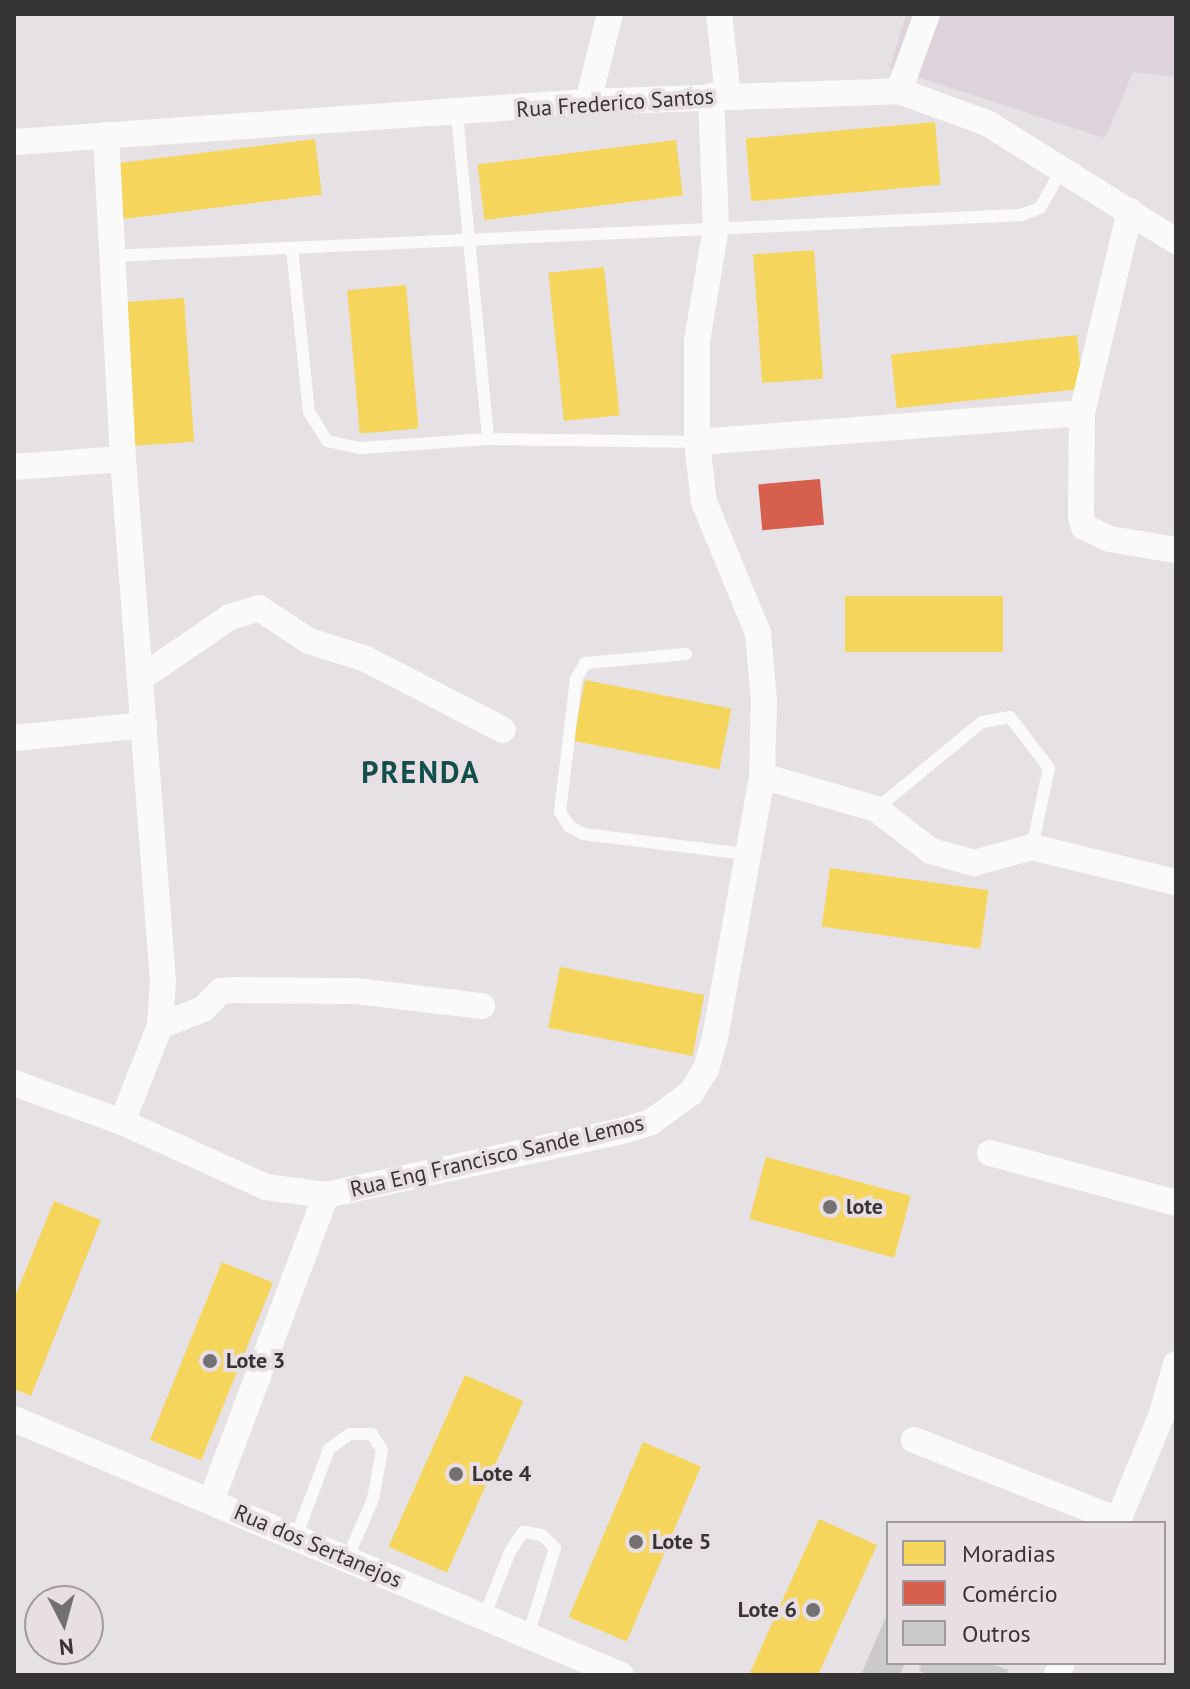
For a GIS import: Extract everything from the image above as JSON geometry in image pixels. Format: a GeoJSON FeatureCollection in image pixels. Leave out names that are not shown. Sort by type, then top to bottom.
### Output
{"type":"FeatureCollection","features":[{"type":"Feature","properties":{"kind":"street"},"geometry":{"type":"LineString","coordinates":[[588,102],[610,14]]}},
{"type":"Feature","properties":{"kind":"street","name":"Rua Eng Francisco Sande Lemos"},"geometry":{"type":"LineString","coordinates":[[14,1083],[122,1122],[266,1187],[326,1195],[622,1131],[677,1107],[706,1069],[715,1038],[762,776],[758,633],[704,502],[697,442],[697,341],[716,227],[719,14]]}},
{"type":"Feature","properties":{"kind":"street"},"geometry":{"type":"LineString","coordinates":[[899,91],[927,14]]}},
{"type":"Feature","properties":{"kind":"street","name":"Rua Frederico Santos"},"geometry":{"type":"LineString","coordinates":[[14,142],[457,115],[588,102],[899,91],[987,123],[1176,241]]}},
{"type":"Feature","properties":{"kind":"street"},"geometry":{"type":"LineString","coordinates":[[106,135],[123,459],[161,951],[160,1026],[122,1122]]}},
{"type":"Feature","properties":{"kind":"street"},"geometry":{"type":"LineString","coordinates":[[1130,211],[1082,413],[1084,527],[1110,539],[1176,550]]}},
{"type":"Feature","properties":{"kind":"street"},"geometry":{"type":"LineString","coordinates":[[697,442],[1082,413]]}},
{"type":"Feature","properties":{"kind":"street"},"geometry":{"type":"LineString","coordinates":[[14,467],[123,459]]}},
{"type":"Feature","properties":{"kind":"street"},"geometry":{"type":"LineString","coordinates":[[142,677],[230,617],[259,608],[309,641],[366,659],[503,730]]}},
{"type":"Feature","properties":{"kind":"street"},"geometry":{"type":"LineString","coordinates":[[14,738],[144,725]]}},
{"type":"Feature","properties":{"kind":"street"},"geometry":{"type":"LineString","coordinates":[[762,776],[876,809],[931,851],[974,863],[1032,847],[1176,882]]}},
{"type":"Feature","properties":{"kind":"street"},"geometry":{"type":"LineString","coordinates":[[160,1026],[203,1009],[221,991],[234,990],[356,991],[482,1006]]}},
{"type":"Feature","properties":{"kind":"street"},"geometry":{"type":"LineString","coordinates":[[990,1153],[1176,1203]]}},
{"type":"Feature","properties":{"kind":"street"},"geometry":{"type":"LineString","coordinates":[[211,1501],[326,1195]]}},
{"type":"Feature","properties":{"kind":"street"},"geometry":{"type":"LineString","coordinates":[[914,1440],[1117,1521],[1169,1421],[1176,1364]]}},
{"type":"Feature","properties":{"kind":"street","name":"Rua dos Sertanejos"},"geometry":{"type":"LineString","coordinates":[[14,1419],[621,1675]]}},
{"type":"Feature","properties":{"kind":"lane"},"geometry":{"type":"LineString","coordinates":[[457,115],[466,237],[488,439]]}},
{"type":"Feature","properties":{"kind":"lane"},"geometry":{"type":"LineString","coordinates":[[111,256],[466,237],[1021,215],[1040,208],[1063,168]]}},
{"type":"Feature","properties":{"kind":"lane"},"geometry":{"type":"LineString","coordinates":[[292,248],[309,412],[327,441],[361,448],[488,439],[697,442]]}},
{"type":"Feature","properties":{"kind":"lane"},"geometry":{"type":"LineString","coordinates":[[686,654],[585,663],[576,679],[560,812],[569,826],[583,834],[747,854]]}},
{"type":"Feature","properties":{"kind":"lane"},"geometry":{"type":"LineString","coordinates":[[876,809],[982,722],[1010,717],[1049,768],[1032,847]]}},
{"type":"Feature","properties":{"kind":"lane"},"geometry":{"type":"LineString","coordinates":[[296,1537],[329,1449],[350,1434],[372,1434],[382,1450],[373,1499],[347,1559]]}},
{"type":"Feature","properties":{"kind":"lane"},"geometry":{"type":"LineString","coordinates":[[484,1617],[523,1532],[542,1535],[555,1548],[528,1636]]}},
{"type":"Feature","properties":{"kind":"shaded area"},"geometry":{"type":"Polygon","coordinates":[[[906,14],[1176,14],[1176,77],[1133,72],[1105,138],[890,68],[906,14]]]}},
{"type":"Feature","properties":{"kind":"building: Moradias"},"geometry":{"type":"Polygon","coordinates":[[[935,122],[940,185],[751,201],[746,139],[935,122]]]}},
{"type":"Feature","properties":{"kind":"building: Moradias"},"geometry":{"type":"Polygon","coordinates":[[[315,139],[322,195],[122,219],[115,163],[315,139]]]}},
{"type":"Feature","properties":{"kind":"building: Moradias"},"geometry":{"type":"Polygon","coordinates":[[[676,140],[683,196],[484,220],[477,164],[676,140]]]}},
{"type":"Feature","properties":{"kind":"building: Moradias"},"geometry":{"type":"Polygon","coordinates":[[[814,250],[823,379],[762,383],[753,254],[814,250]]]}},
{"type":"Feature","properties":{"kind":"building: Moradias"},"geometry":{"type":"Polygon","coordinates":[[[604,267],[620,415],[564,421],[548,273],[604,267]]]}},
{"type":"Feature","properties":{"kind":"building: Moradias"},"geometry":{"type":"Polygon","coordinates":[[[406,285],[419,428],[360,434],[347,290],[406,285]]]}},
{"type":"Feature","properties":{"kind":"building: Moradias"},"geometry":{"type":"Polygon","coordinates":[[[184,298],[194,442],[135,446],[125,302],[184,298]]]}},
{"type":"Feature","properties":{"kind":"building: Moradias"},"geometry":{"type":"Polygon","coordinates":[[[1077,335],[1083,389],[897,408],[891,355],[1077,335]]]}},
{"type":"Feature","properties":{"kind":"building: Moradias"},"geometry":{"type":"Polygon","coordinates":[[[845,596],[1003,596],[1003,652],[845,652],[845,596]]]}},
{"type":"Feature","properties":{"kind":"building: Moradias"},"geometry":{"type":"Polygon","coordinates":[[[585,680],[731,708],[719,769],[573,741],[585,680]]]}},
{"type":"Feature","properties":{"kind":"building: Moradias"},"geometry":{"type":"Polygon","coordinates":[[[830,868],[988,890],[980,949],[822,926],[830,868]]]}},
{"type":"Feature","properties":{"kind":"building: Moradias"},"geometry":{"type":"Polygon","coordinates":[[[560,967],[704,995],[692,1056],[548,1028],[560,967]]]}},
{"type":"Feature","properties":{"kind":"building: Moradias","name":"lote"},"geometry":{"type":"Polygon","coordinates":[[[766,1157],[911,1196],[894,1258],[749,1219],[766,1157]]]}},
{"type":"Feature","properties":{"kind":"building: Moradias"},"geometry":{"type":"Polygon","coordinates":[[[54,1201],[101,1220],[31,1396],[14,1389],[14,1299],[54,1201]]]}},
{"type":"Feature","properties":{"kind":"building: Moradias","name":"Lote 3"},"geometry":{"type":"Polygon","coordinates":[[[222,1262],[273,1283],[201,1461],[150,1440],[222,1262]]]}},
{"type":"Feature","properties":{"kind":"building: Moradias","name":"Lote 4"},"geometry":{"type":"Polygon","coordinates":[[[465,1375],[523,1401],[447,1573],[389,1547],[465,1375]]]}},
{"type":"Feature","properties":{"kind":"building: Moradias","name":"Lote 5"},"geometry":{"type":"Polygon","coordinates":[[[643,1442],[701,1467],[627,1642],[569,1617],[643,1442]]]}},
{"type":"Feature","properties":{"kind":"building: Moradias","name":"Lote 6"},"geometry":{"type":"Polygon","coordinates":[[[819,1519],[877,1545],[818,1675],[749,1675],[819,1519]]]}},
{"type":"Feature","properties":{"kind":"building: Comércio"},"geometry":{"type":"Polygon","coordinates":[[[820,479],[824,525],[762,530],[758,484],[820,479]]]}},
{"type":"Feature","properties":{"kind":"building: Outros"},"geometry":{"type":"Polygon","coordinates":[[[886,1617],[886,1665],[904,1665],[900,1675],[861,1675],[886,1617]]]}},
{"type":"Feature","properties":{"kind":"building: Outros"},"geometry":{"type":"Polygon","coordinates":[[[921,1665],[995,1665],[1008,1670],[1006,1675],[929,1675],[919,1671],[921,1665]]]}},
{"type":"Feature","properties":{"kind":"place","name":"lote"},"geometry":{"type":"Point","coordinates":[830,1207]}},
{"type":"Feature","properties":{"kind":"place","name":"Lote 3"},"geometry":{"type":"Point","coordinates":[210,1361]}},
{"type":"Feature","properties":{"kind":"place","name":"Lote 4"},"geometry":{"type":"Point","coordinates":[456,1474]}},
{"type":"Feature","properties":{"kind":"place","name":"Lote 5"},"geometry":{"type":"Point","coordinates":[636,1542]}},
{"type":"Feature","properties":{"kind":"place","name":"Lote 6"},"geometry":{"type":"Point","coordinates":[813,1610]}},
{"type":"Feature","properties":{"kind":"district","name":"PRENDA"},"geometry":{"type":"Point","coordinates":[421,772]}}]}
